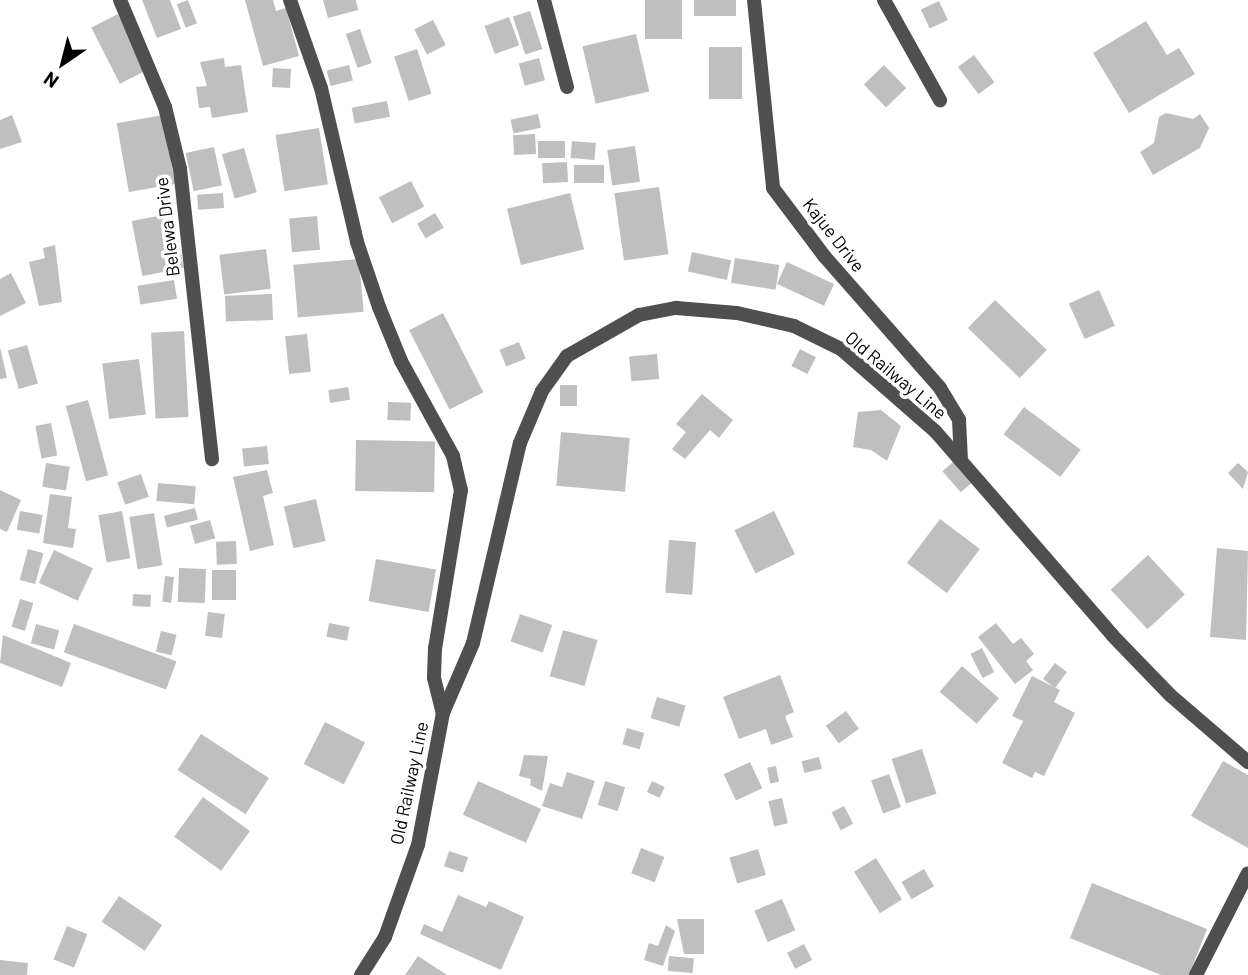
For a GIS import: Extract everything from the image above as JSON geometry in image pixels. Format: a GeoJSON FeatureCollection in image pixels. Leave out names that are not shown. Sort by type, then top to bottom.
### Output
{"type":"FeatureCollection","features":[{"type":"Feature","properties":{"kind":"street","name":"Belewa Drive"},"geometry":{"type":"LineString","coordinates":[[120,0],[165,107],[180,169],[212,459]]}},
{"type":"Feature","properties":{"kind":"street","name":"Old Railway Line"},"geometry":{"type":"LineString","coordinates":[[290,0],[321,89],[357,242],[375,294],[401,361],[453,456],[461,490],[435,648],[435,678],[443,713]]}},
{"type":"Feature","properties":{"kind":"street"},"geometry":{"type":"LineString","coordinates":[[544,0],[567,87]]}},
{"type":"Feature","properties":{"kind":"street","name":"Kajue Drive"},"geometry":{"type":"LineString","coordinates":[[754,0],[773,188],[825,257],[940,388],[959,420],[961,461]]}},
{"type":"Feature","properties":{"kind":"street"},"geometry":{"type":"LineString","coordinates":[[884,0],[940,100]]}},
{"type":"Feature","properties":{"kind":"street","name":"Old Railway Line"},"geometry":{"type":"LineString","coordinates":[[361,975],[385,937],[418,845],[443,713],[472,643],[520,443],[542,391],[568,356],[639,315],[676,308],[737,313],[794,326],[841,349],[935,431],[1113,636],[1170,695],[1248,762]]}},
{"type":"Feature","properties":{"kind":"street"},"geometry":{"type":"LineString","coordinates":[[1196,975],[1248,873]]}},
{"type":"Feature","properties":{"kind":"building"},"geometry":{"type":"Polygon","coordinates":[[[142,0],[170,0],[181,29],[157,38],[142,0]]]}},
{"type":"Feature","properties":{"kind":"building"},"geometry":{"type":"Polygon","coordinates":[[[188,0],[197,23],[186,28],[177,4],[188,0]]]}},
{"type":"Feature","properties":{"kind":"building"},"geometry":{"type":"Polygon","coordinates":[[[245,0],[273,0],[276,11],[286,8],[299,56],[263,66],[245,0]]]}},
{"type":"Feature","properties":{"kind":"building"},"geometry":{"type":"Polygon","coordinates":[[[323,0],[356,0],[358,10],[328,18],[323,0]]]}},
{"type":"Feature","properties":{"kind":"building"},"geometry":{"type":"Polygon","coordinates":[[[645,0],[682,0],[682,39],[645,39],[645,0]]]}},
{"type":"Feature","properties":{"kind":"building"},"geometry":{"type":"Polygon","coordinates":[[[694,0],[736,0],[736,16],[694,16],[694,0]]]}},
{"type":"Feature","properties":{"kind":"building"},"geometry":{"type":"Polygon","coordinates":[[[939,1],[948,20],[930,28],[921,9],[939,1]]]}},
{"type":"Feature","properties":{"kind":"building"},"geometry":{"type":"Polygon","coordinates":[[[530,11],[542,49],[525,55],[513,17],[530,11]]]}},
{"type":"Feature","properties":{"kind":"building"},"geometry":{"type":"Polygon","coordinates":[[[118,14],[147,70],[120,84],[91,28],[118,14]]]}},
{"type":"Feature","properties":{"kind":"building"},"geometry":{"type":"Polygon","coordinates":[[[509,17],[519,45],[495,54],[485,26],[509,17]]]}},
{"type":"Feature","properties":{"kind":"building"},"geometry":{"type":"Polygon","coordinates":[[[433,20],[446,45],[427,54],[414,30],[433,20]]]}},
{"type":"Feature","properties":{"kind":"building"},"geometry":{"type":"Polygon","coordinates":[[[1146,21],[1167,55],[1179,48],[1195,74],[1129,113],[1093,53],[1146,21]]]}},
{"type":"Feature","properties":{"kind":"building"},"geometry":{"type":"Polygon","coordinates":[[[360,29],[372,63],[358,68],[346,34],[360,29]]]}},
{"type":"Feature","properties":{"kind":"building"},"geometry":{"type":"Polygon","coordinates":[[[636,34],[649,91],[596,104],[582,46],[636,34]]]}},
{"type":"Feature","properties":{"kind":"building"},"geometry":{"type":"Polygon","coordinates":[[[709,47],[742,47],[742,99],[709,99],[709,47]]]}},
{"type":"Feature","properties":{"kind":"building"},"geometry":{"type":"Polygon","coordinates":[[[417,49],[432,94],[409,101],[394,56],[417,49]]]}},
{"type":"Feature","properties":{"kind":"building"},"geometry":{"type":"Polygon","coordinates":[[[974,55],[994,82],[978,94],[958,67],[974,55]]]}},
{"type":"Feature","properties":{"kind":"building"},"geometry":{"type":"Polygon","coordinates":[[[224,58],[225,67],[241,65],[248,112],[212,118],[210,107],[199,108],[196,87],[207,86],[200,62],[224,58]]]}},
{"type":"Feature","properties":{"kind":"building"},"geometry":{"type":"Polygon","coordinates":[[[539,58],[545,80],[525,86],[519,63],[539,58]]]}},
{"type":"Feature","properties":{"kind":"building"},"geometry":{"type":"Polygon","coordinates":[[[349,65],[353,81],[331,86],[327,71],[349,65]]]}},
{"type":"Feature","properties":{"kind":"building"},"geometry":{"type":"Polygon","coordinates":[[[884,65],[906,88],[886,107],[864,84],[884,65]]]}},
{"type":"Feature","properties":{"kind":"building"},"geometry":{"type":"Polygon","coordinates":[[[273,68],[291,69],[290,88],[272,87],[273,68]]]}},
{"type":"Feature","properties":{"kind":"building"},"geometry":{"type":"Polygon","coordinates":[[[387,101],[390,117],[355,124],[352,108],[387,101]]]}},
{"type":"Feature","properties":{"kind":"building"},"geometry":{"type":"Polygon","coordinates":[[[1166,113],[1193,119],[1200,114],[1209,128],[1200,148],[1153,175],[1140,152],[1154,143],[1159,117],[1166,113]]]}},
{"type":"Feature","properties":{"kind":"building"},"geometry":{"type":"Polygon","coordinates":[[[538,114],[541,128],[514,134],[511,120],[538,114]]]}},
{"type":"Feature","properties":{"kind":"building"},"geometry":{"type":"Polygon","coordinates":[[[12,115],[22,142],[0,149],[0,120],[12,115]]]}},
{"type":"Feature","properties":{"kind":"building"},"geometry":{"type":"Polygon","coordinates":[[[163,115],[175,184],[129,192],[117,123],[163,115]]]}},
{"type":"Feature","properties":{"kind":"building"},"geometry":{"type":"Polygon","coordinates":[[[319,128],[328,184],[284,191],[276,135],[319,128]]]}},
{"type":"Feature","properties":{"kind":"building"},"geometry":{"type":"Polygon","coordinates":[[[535,134],[536,154],[514,155],[513,135],[535,134]]]}},
{"type":"Feature","properties":{"kind":"building"},"geometry":{"type":"Polygon","coordinates":[[[538,141],[565,141],[565,158],[538,158],[538,141]]]}},
{"type":"Feature","properties":{"kind":"building"},"geometry":{"type":"Polygon","coordinates":[[[572,141],[596,143],[594,160],[571,158],[572,141]]]}},
{"type":"Feature","properties":{"kind":"building"},"geometry":{"type":"Polygon","coordinates":[[[635,146],[640,182],[612,186],[607,150],[635,146]]]}},
{"type":"Feature","properties":{"kind":"building"},"geometry":{"type":"Polygon","coordinates":[[[214,147],[222,185],[194,191],[186,153],[214,147]]]}},
{"type":"Feature","properties":{"kind":"building"},"geometry":{"type":"Polygon","coordinates":[[[244,148],[257,192],[235,199],[222,154],[244,148]]]}},
{"type":"Feature","properties":{"kind":"building"},"geometry":{"type":"Polygon","coordinates":[[[567,162],[568,182],[543,183],[542,163],[567,162]]]}},
{"type":"Feature","properties":{"kind":"building"},"geometry":{"type":"Polygon","coordinates":[[[574,165],[604,165],[604,183],[574,183],[574,165]]]}},
{"type":"Feature","properties":{"kind":"building"},"geometry":{"type":"Polygon","coordinates":[[[411,181],[424,207],[392,223],[379,197],[411,181]]]}},
{"type":"Feature","properties":{"kind":"building"},"geometry":{"type":"Polygon","coordinates":[[[659,187],[668,254],[624,261],[614,193],[659,187]]]}},
{"type":"Feature","properties":{"kind":"building"},"geometry":{"type":"Polygon","coordinates":[[[223,193],[224,208],[198,210],[197,195],[223,193]]]}},
{"type":"Feature","properties":{"kind":"building"},"geometry":{"type":"Polygon","coordinates":[[[570,193],[584,249],[521,265],[507,209],[570,193]]]}},
{"type":"Feature","properties":{"kind":"building"},"geometry":{"type":"Polygon","coordinates":[[[173,213],[184,268],[142,276],[132,221],[173,213]]]}},
{"type":"Feature","properties":{"kind":"building"},"geometry":{"type":"Polygon","coordinates":[[[435,213],[444,228],[426,238],[417,224],[435,213]]]}},
{"type":"Feature","properties":{"kind":"building"},"geometry":{"type":"Polygon","coordinates":[[[317,216],[320,250],[292,252],[289,218],[317,216]]]}},
{"type":"Feature","properties":{"kind":"building"},"geometry":{"type":"Polygon","coordinates":[[[55,245],[62,302],[39,306],[29,262],[45,258],[43,248],[55,245]]]}},
{"type":"Feature","properties":{"kind":"building"},"geometry":{"type":"Polygon","coordinates":[[[266,249],[271,289],[224,294],[219,255],[266,249]]]}},
{"type":"Feature","properties":{"kind":"building"},"geometry":{"type":"Polygon","coordinates":[[[692,252],[731,260],[727,280],[688,272],[692,252]]]}},
{"type":"Feature","properties":{"kind":"building"},"geometry":{"type":"Polygon","coordinates":[[[735,258],[779,265],[776,290],[731,283],[735,258]]]}},
{"type":"Feature","properties":{"kind":"building"},"geometry":{"type":"Polygon","coordinates":[[[359,259],[364,312],[298,318],[293,265],[359,259]]]}},
{"type":"Feature","properties":{"kind":"building"},"geometry":{"type":"Polygon","coordinates":[[[787,262],[834,284],[824,306],[777,284],[787,262]]]}},
{"type":"Feature","properties":{"kind":"building"},"geometry":{"type":"Polygon","coordinates":[[[11,273],[26,303],[0,316],[0,279],[11,273]]]}},
{"type":"Feature","properties":{"kind":"building"},"geometry":{"type":"Polygon","coordinates":[[[174,280],[177,299],[140,305],[137,286],[174,280]]]}},
{"type":"Feature","properties":{"kind":"building"},"geometry":{"type":"Polygon","coordinates":[[[1099,290],[1115,326],[1085,339],[1069,303],[1099,290]]]}},
{"type":"Feature","properties":{"kind":"building"},"geometry":{"type":"Polygon","coordinates":[[[272,294],[273,320],[226,322],[225,296],[272,294]]]}},
{"type":"Feature","properties":{"kind":"building"},"geometry":{"type":"Polygon","coordinates":[[[995,300],[1047,350],[1020,378],[968,328],[995,300]]]}},
{"type":"Feature","properties":{"kind":"building"},"geometry":{"type":"Polygon","coordinates":[[[443,313],[483,392],[450,410],[409,330],[443,313]]]}},
{"type":"Feature","properties":{"kind":"building"},"geometry":{"type":"Polygon","coordinates":[[[184,331],[189,417],[156,419],[151,333],[184,331]]]}},
{"type":"Feature","properties":{"kind":"building"},"geometry":{"type":"Polygon","coordinates":[[[307,334],[311,372],[289,374],[285,336],[307,334]]]}},
{"type":"Feature","properties":{"kind":"building"},"geometry":{"type":"Polygon","coordinates":[[[519,342],[526,359],[506,367],[500,350],[519,342]]]}},
{"type":"Feature","properties":{"kind":"building"},"geometry":{"type":"Polygon","coordinates":[[[27,345],[38,383],[19,389],[8,351],[27,345]]]}},
{"type":"Feature","properties":{"kind":"building"},"geometry":{"type":"Polygon","coordinates":[[[0,347],[7,378],[0,379],[0,347]]]}},
{"type":"Feature","properties":{"kind":"building"},"geometry":{"type":"Polygon","coordinates":[[[800,349],[816,357],[807,374],[791,366],[800,349]]]}},
{"type":"Feature","properties":{"kind":"building"},"geometry":{"type":"Polygon","coordinates":[[[657,354],[659,379],[631,381],[629,356],[657,354]]]}},
{"type":"Feature","properties":{"kind":"building"},"geometry":{"type":"Polygon","coordinates":[[[139,359],[146,415],[109,419],[102,364],[139,359]]]}},
{"type":"Feature","properties":{"kind":"building"},"geometry":{"type":"Polygon","coordinates":[[[560,385],[577,385],[577,406],[560,406],[560,385]]]}},
{"type":"Feature","properties":{"kind":"building"},"geometry":{"type":"Polygon","coordinates":[[[348,387],[350,400],[330,403],[328,390],[348,387]]]}},
{"type":"Feature","properties":{"kind":"building"},"geometry":{"type":"Polygon","coordinates":[[[702,394],[733,420],[719,438],[710,430],[685,459],[672,449],[686,432],[676,424],[702,394]]]}},
{"type":"Feature","properties":{"kind":"building"},"geometry":{"type":"Polygon","coordinates":[[[88,400],[108,475],[86,481],[66,406],[88,400]]]}},
{"type":"Feature","properties":{"kind":"building"},"geometry":{"type":"Polygon","coordinates":[[[388,402],[411,403],[410,421],[387,420],[388,402]]]}},
{"type":"Feature","properties":{"kind":"building"},"geometry":{"type":"Polygon","coordinates":[[[1024,407],[1081,450],[1060,477],[1004,434],[1024,407]]]}},
{"type":"Feature","properties":{"kind":"building"},"geometry":{"type":"Polygon","coordinates":[[[881,410],[901,426],[887,461],[871,450],[853,447],[858,412],[881,410]]]}},
{"type":"Feature","properties":{"kind":"building"},"geometry":{"type":"Polygon","coordinates":[[[51,423],[57,455],[42,458],[35,426],[51,423]]]}},
{"type":"Feature","properties":{"kind":"building"},"geometry":{"type":"Polygon","coordinates":[[[561,432],[630,438],[625,492],[556,486],[561,432]]]}},
{"type":"Feature","properties":{"kind":"building"},"geometry":{"type":"Polygon","coordinates":[[[356,440],[435,441],[434,492],[355,491],[356,440]]]}},
{"type":"Feature","properties":{"kind":"building"},"geometry":{"type":"Polygon","coordinates":[[[267,446],[269,464],[244,467],[242,449],[267,446]]]}},
{"type":"Feature","properties":{"kind":"building"},"geometry":{"type":"Polygon","coordinates":[[[953,462],[971,483],[961,492],[942,471],[953,462]]]}},
{"type":"Feature","properties":{"kind":"building"},"geometry":{"type":"Polygon","coordinates":[[[46,463],[70,467],[66,490],[42,487],[46,463]]]}},
{"type":"Feature","properties":{"kind":"building"},"geometry":{"type":"Polygon","coordinates":[[[1238,463],[1248,472],[1243,489],[1228,473],[1238,463]]]}},
{"type":"Feature","properties":{"kind":"building"},"geometry":{"type":"Polygon","coordinates":[[[267,470],[273,493],[263,496],[274,545],[250,551],[233,477],[267,470]]]}},
{"type":"Feature","properties":{"kind":"building"},"geometry":{"type":"Polygon","coordinates":[[[141,474],[149,497],[125,505],[117,482],[141,474]]]}},
{"type":"Feature","properties":{"kind":"building"},"geometry":{"type":"Polygon","coordinates":[[[158,483],[196,486],[194,504],[156,501],[158,483]]]}},
{"type":"Feature","properties":{"kind":"building"},"geometry":{"type":"Polygon","coordinates":[[[0,490],[21,500],[7,532],[0,529],[0,490]]]}},
{"type":"Feature","properties":{"kind":"building"},"geometry":{"type":"Polygon","coordinates":[[[50,494],[72,497],[68,528],[76,529],[73,548],[43,543],[50,494]]]}},
{"type":"Feature","properties":{"kind":"building"},"geometry":{"type":"Polygon","coordinates":[[[316,499],[326,541],[294,548],[284,506],[316,499]]]}},
{"type":"Feature","properties":{"kind":"building"},"geometry":{"type":"Polygon","coordinates":[[[195,508],[198,520],[167,527],[164,516],[195,508]]]}},
{"type":"Feature","properties":{"kind":"building"},"geometry":{"type":"Polygon","coordinates":[[[20,511],[43,515],[39,534],[17,530],[20,511]]]}},
{"type":"Feature","properties":{"kind":"building"},"geometry":{"type":"Polygon","coordinates":[[[122,511],[130,558],[107,562],[98,515],[122,511]]]}},
{"type":"Feature","properties":{"kind":"building"},"geometry":{"type":"Polygon","coordinates":[[[774,511],[795,554],[755,573],[734,530],[774,511]]]}},
{"type":"Feature","properties":{"kind":"building"},"geometry":{"type":"Polygon","coordinates":[[[154,513],[162,565],[138,569],[129,517],[154,513]]]}},
{"type":"Feature","properties":{"kind":"building"},"geometry":{"type":"Polygon","coordinates":[[[940,519],[980,549],[947,593],[907,563],[940,519]]]}},
{"type":"Feature","properties":{"kind":"building"},"geometry":{"type":"Polygon","coordinates":[[[210,520],[215,538],[195,544],[190,526],[210,520]]]}},
{"type":"Feature","properties":{"kind":"building"},"geometry":{"type":"Polygon","coordinates":[[[669,540],[696,542],[692,595],[665,593],[669,540]]]}},
{"type":"Feature","properties":{"kind":"building"},"geometry":{"type":"Polygon","coordinates":[[[236,541],[237,564],[217,565],[216,542],[236,541]]]}},
{"type":"Feature","properties":{"kind":"building"},"geometry":{"type":"Polygon","coordinates":[[[1217,548],[1248,551],[1246,640],[1210,637],[1217,548]]]}},
{"type":"Feature","properties":{"kind":"building"},"geometry":{"type":"Polygon","coordinates":[[[28,549],[43,553],[35,584],[20,580],[28,549]]]}},
{"type":"Feature","properties":{"kind":"building"},"geometry":{"type":"Polygon","coordinates":[[[54,550],[93,568],[78,601],[39,583],[54,550]]]}},
{"type":"Feature","properties":{"kind":"building"},"geometry":{"type":"Polygon","coordinates":[[[1148,555],[1185,594],[1148,629],[1111,590],[1148,555]]]}},
{"type":"Feature","properties":{"kind":"building"},"geometry":{"type":"Polygon","coordinates":[[[376,559],[436,570],[429,612],[369,601],[376,559]]]}},
{"type":"Feature","properties":{"kind":"building"},"geometry":{"type":"Polygon","coordinates":[[[179,568],[206,569],[205,603],[178,602],[179,568]]]}},
{"type":"Feature","properties":{"kind":"building"},"geometry":{"type":"Polygon","coordinates":[[[212,570],[236,570],[236,600],[212,600],[212,570]]]}},
{"type":"Feature","properties":{"kind":"building"},"geometry":{"type":"Polygon","coordinates":[[[165,576],[174,577],[171,603],[162,602],[165,576]]]}},
{"type":"Feature","properties":{"kind":"building"},"geometry":{"type":"Polygon","coordinates":[[[133,594],[151,595],[150,607],[132,606],[133,594]]]}},
{"type":"Feature","properties":{"kind":"building"},"geometry":{"type":"Polygon","coordinates":[[[20,599],[33,603],[25,631],[12,627],[20,599]]]}},
{"type":"Feature","properties":{"kind":"building"},"geometry":{"type":"Polygon","coordinates":[[[208,612],[225,614],[222,638],[205,636],[208,612]]]}},
{"type":"Feature","properties":{"kind":"building"},"geometry":{"type":"Polygon","coordinates":[[[520,614],[552,625],[543,652],[511,641],[520,614]]]}},
{"type":"Feature","properties":{"kind":"building"},"geometry":{"type":"Polygon","coordinates":[[[329,623],[350,627],[347,641],[326,637],[329,623]]]}},
{"type":"Feature","properties":{"kind":"building"},"geometry":{"type":"Polygon","coordinates":[[[996,623],[1013,644],[1021,638],[1034,654],[1026,661],[1033,670],[1015,684],[978,637],[996,623]]]}},
{"type":"Feature","properties":{"kind":"building"},"geometry":{"type":"Polygon","coordinates":[[[36,624],[59,630],[54,650],[31,643],[36,624]]]}},
{"type":"Feature","properties":{"kind":"building"},"geometry":{"type":"Polygon","coordinates":[[[74,624],[176,661],[166,689],[64,652],[74,624]]]}},
{"type":"Feature","properties":{"kind":"building"},"geometry":{"type":"Polygon","coordinates":[[[563,630],[598,640],[584,686],[550,676],[563,630]]]}},
{"type":"Feature","properties":{"kind":"building"},"geometry":{"type":"Polygon","coordinates":[[[161,631],[177,635],[171,655],[156,651],[161,631]]]}},
{"type":"Feature","properties":{"kind":"building"},"geometry":{"type":"Polygon","coordinates":[[[3,635],[71,663],[62,687],[0,663],[3,635]]]}},
{"type":"Feature","properties":{"kind":"building"},"geometry":{"type":"Polygon","coordinates":[[[982,648],[994,672],[983,678],[970,654],[982,648]]]}},
{"type":"Feature","properties":{"kind":"building"},"geometry":{"type":"Polygon","coordinates":[[[1055,663],[1067,672],[1055,688],[1043,679],[1055,663]]]}},
{"type":"Feature","properties":{"kind":"building"},"geometry":{"type":"Polygon","coordinates":[[[962,666],[999,698],[977,724],[940,692],[962,666]]]}},
{"type":"Feature","properties":{"kind":"building"},"geometry":{"type":"Polygon","coordinates":[[[780,675],[794,712],[785,716],[793,737],[771,745],[766,729],[739,739],[723,697],[780,675]]]}},
{"type":"Feature","properties":{"kind":"building"},"geometry":{"type":"Polygon","coordinates":[[[1032,676],[1060,690],[1054,702],[1075,713],[1044,776],[1035,772],[1032,778],[1002,763],[1023,721],[1012,716],[1032,676]]]}},
{"type":"Feature","properties":{"kind":"building"},"geometry":{"type":"Polygon","coordinates":[[[657,697],[686,706],[679,727],[651,718],[657,697]]]}},
{"type":"Feature","properties":{"kind":"building"},"geometry":{"type":"Polygon","coordinates":[[[846,711],[859,729],[839,743],[826,726],[846,711]]]}},
{"type":"Feature","properties":{"kind":"building"},"geometry":{"type":"Polygon","coordinates":[[[325,722],[365,742],[344,784],[304,764],[325,722]]]}},
{"type":"Feature","properties":{"kind":"building"},"geometry":{"type":"Polygon","coordinates":[[[627,728],[644,733],[640,749],[622,744],[627,728]]]}},
{"type":"Feature","properties":{"kind":"building"},"geometry":{"type":"Polygon","coordinates":[[[201,734],[269,778],[246,814],[178,770],[201,734]]]}},
{"type":"Feature","properties":{"kind":"building"},"geometry":{"type":"Polygon","coordinates":[[[922,749],[937,794],[906,804],[892,759],[922,749]]]}},
{"type":"Feature","properties":{"kind":"building"},"geometry":{"type":"Polygon","coordinates":[[[524,755],[548,756],[542,791],[530,785],[531,779],[519,776],[524,755]]]}},
{"type":"Feature","properties":{"kind":"building"},"geometry":{"type":"Polygon","coordinates":[[[819,757],[822,769],[804,773],[802,761],[819,757]]]}},
{"type":"Feature","properties":{"kind":"building"},"geometry":{"type":"Polygon","coordinates":[[[1223,761],[1248,775],[1248,848],[1191,816],[1223,761]]]}},
{"type":"Feature","properties":{"kind":"building"},"geometry":{"type":"Polygon","coordinates":[[[750,762],[762,788],[736,801],[724,774],[750,762]]]}},
{"type":"Feature","properties":{"kind":"building"},"geometry":{"type":"Polygon","coordinates":[[[776,766],[779,782],[770,783],[767,768],[776,766]]]}},
{"type":"Feature","properties":{"kind":"building"},"geometry":{"type":"Polygon","coordinates":[[[567,772],[595,781],[582,819],[542,806],[550,783],[562,787],[567,772]]]}},
{"type":"Feature","properties":{"kind":"building"},"geometry":{"type":"Polygon","coordinates":[[[889,774],[901,807],[883,813],[871,780],[889,774]]]}},
{"type":"Feature","properties":{"kind":"building"},"geometry":{"type":"Polygon","coordinates":[[[478,781],[541,809],[526,843],[463,815],[478,781]]]}},
{"type":"Feature","properties":{"kind":"building"},"geometry":{"type":"Polygon","coordinates":[[[605,781],[625,787],[618,811],[598,805],[605,781]]]}},
{"type":"Feature","properties":{"kind":"building"},"geometry":{"type":"Polygon","coordinates":[[[652,781],[665,787],[660,798],[647,792],[652,781]]]}},
{"type":"Feature","properties":{"kind":"building"},"geometry":{"type":"Polygon","coordinates":[[[203,797],[250,831],[221,871],[174,837],[203,797]]]}},
{"type":"Feature","properties":{"kind":"building"},"geometry":{"type":"Polygon","coordinates":[[[782,798],[788,823],[774,826],[768,801],[782,798]]]}},
{"type":"Feature","properties":{"kind":"building"},"geometry":{"type":"Polygon","coordinates":[[[844,806],[853,824],[841,830],[832,812],[844,806]]]}},
{"type":"Feature","properties":{"kind":"building"},"geometry":{"type":"Polygon","coordinates":[[[641,848],[664,857],[655,882],[631,873],[641,848]]]}},
{"type":"Feature","properties":{"kind":"building"},"geometry":{"type":"Polygon","coordinates":[[[758,849],[766,875],[737,884],[729,858],[758,849]]]}},
{"type":"Feature","properties":{"kind":"building"},"geometry":{"type":"Polygon","coordinates":[[[449,851],[468,857],[463,872],[444,866],[449,851]]]}},
{"type":"Feature","properties":{"kind":"building"},"geometry":{"type":"Polygon","coordinates":[[[876,858],[902,900],[880,913],[854,872],[876,858]]]}},
{"type":"Feature","properties":{"kind":"building"},"geometry":{"type":"Polygon","coordinates":[[[924,869],[934,886],[911,899],[901,882],[924,869]]]}},
{"type":"Feature","properties":{"kind":"building"},"geometry":{"type":"Polygon","coordinates":[[[1092,883],[1207,929],[1189,975],[1161,975],[1070,938],[1092,883]]]}},
{"type":"Feature","properties":{"kind":"building"},"geometry":{"type":"Polygon","coordinates":[[[458,895],[486,907],[489,901],[524,917],[501,970],[420,934],[424,924],[442,932],[458,895]]]}},
{"type":"Feature","properties":{"kind":"building"},"geometry":{"type":"Polygon","coordinates":[[[119,896],[162,925],[145,951],[102,922],[119,896]]]}},
{"type":"Feature","properties":{"kind":"building"},"geometry":{"type":"Polygon","coordinates":[[[782,899],[795,930],[768,942],[754,911],[782,899]]]}},
{"type":"Feature","properties":{"kind":"building"},"geometry":{"type":"Polygon","coordinates":[[[677,919],[704,919],[704,954],[684,954],[677,919]]]}},
{"type":"Feature","properties":{"kind":"building"},"geometry":{"type":"Polygon","coordinates":[[[666,925],[675,931],[663,966],[644,960],[649,943],[658,946],[666,925]]]}},
{"type":"Feature","properties":{"kind":"building"},"geometry":{"type":"Polygon","coordinates":[[[67,926],[87,934],[74,968],[54,959],[67,926]]]}},
{"type":"Feature","properties":{"kind":"building"},"geometry":{"type":"Polygon","coordinates":[[[804,944],[812,960],[795,969],[787,953],[804,944]]]}},
{"type":"Feature","properties":{"kind":"building"},"geometry":{"type":"Polygon","coordinates":[[[418,956],[447,975],[405,975],[418,956]]]}},
{"type":"Feature","properties":{"kind":"building"},"geometry":{"type":"Polygon","coordinates":[[[669,956],[694,958],[693,973],[668,971],[669,956]]]}},
{"type":"Feature","properties":{"kind":"building"},"geometry":{"type":"Polygon","coordinates":[[[0,960],[28,963],[27,975],[0,975],[0,960]]]}}]}
